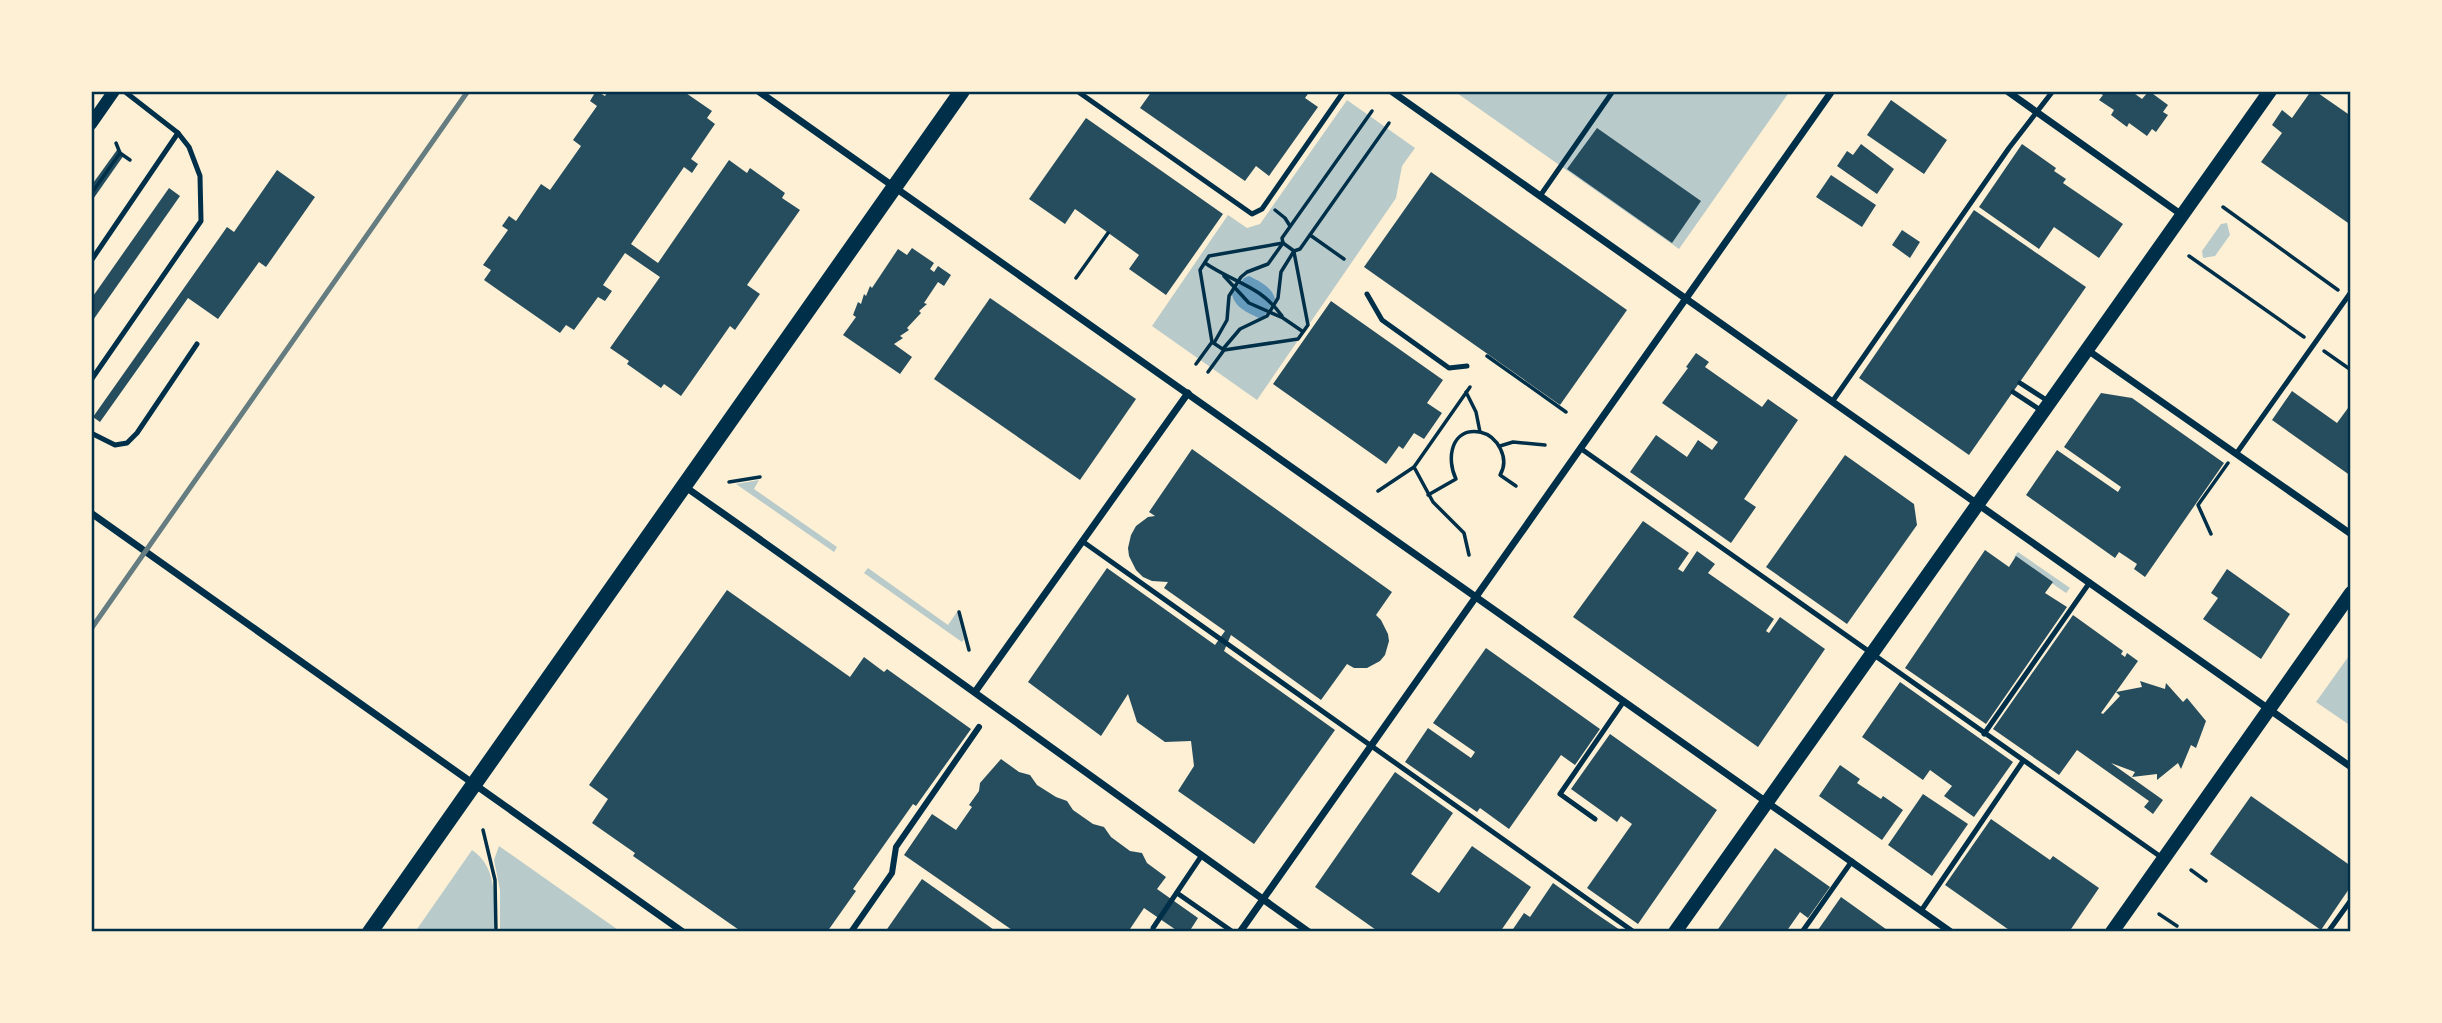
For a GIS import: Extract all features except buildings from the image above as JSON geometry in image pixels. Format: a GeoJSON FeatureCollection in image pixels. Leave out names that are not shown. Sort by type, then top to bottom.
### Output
{"type":"FeatureCollection","features":[{"type":"Feature","properties":{"kind":"main road"},"geometry":{"type":"LineString","coordinates":[[370,932],[962,91]]}},
{"type":"Feature","properties":{"kind":"main road"},"geometry":{"type":"LineString","coordinates":[[1675,932],[2270,91]]}},
{"type":"Feature","properties":{"kind":"main road"},"geometry":{"type":"LineString","coordinates":[[2112,932],[2351,593]]}},
{"type":"Feature","properties":{"kind":"street"},"geometry":{"type":"LineString","coordinates":[[91,124],[114,91]]}},
{"type":"Feature","properties":{"kind":"street"},"geometry":{"type":"LineString","coordinates":[[758,91],[1951,932]]}},
{"type":"Feature","properties":{"kind":"street"},"geometry":{"type":"LineString","coordinates":[[1391,91],[2351,767]]}},
{"type":"Feature","properties":{"kind":"street"},"geometry":{"type":"LineString","coordinates":[[1240,932],[1832,91]]}},
{"type":"Feature","properties":{"kind":"street"},"geometry":{"type":"LineString","coordinates":[[2007,91],[2182,215]]}},
{"type":"Feature","properties":{"kind":"street"},"geometry":{"type":"LineString","coordinates":[[2086,348],[2351,534]]}},
{"type":"Feature","properties":{"kind":"street"},"geometry":{"type":"LineString","coordinates":[[975,692],[1188,393]]}},
{"type":"Feature","properties":{"kind":"street"},"geometry":{"type":"LineString","coordinates":[[684,486],[1309,932]]}},
{"type":"Feature","properties":{"kind":"street"},"geometry":{"type":"LineString","coordinates":[[91,513],[682,932]]}},
{"type":"Feature","properties":{"kind":"street"},"geometry":{"type":"LineString","coordinates":[[851,932],[892,873],[896,847],[979,727]]}},
{"type":"Feature","properties":{"kind":"lane"},"geometry":{"type":"LineString","coordinates":[[91,380],[201,220],[200,176],[190,146],[178,133],[124,91]]}},
{"type":"Feature","properties":{"kind":"lane"},"geometry":{"type":"LineString","coordinates":[[1077,91],[1252,214],[1262,209],[1344,91]]}},
{"type":"Feature","properties":{"kind":"lane"},"geometry":{"type":"LineString","coordinates":[[1540,196],[1614,91]]}},
{"type":"Feature","properties":{"kind":"lane"},"geometry":{"type":"LineString","coordinates":[[1832,402],[2009,148],[2053,91]]}},
{"type":"Feature","properties":{"kind":"lane"},"geometry":{"type":"LineString","coordinates":[[91,261],[178,133]]}},
{"type":"Feature","properties":{"kind":"lane"},"geometry":{"type":"LineString","coordinates":[[1367,294],[1382,320],[1393,328],[1449,368],[1467,366]]}},
{"type":"Feature","properties":{"kind":"lane"},"geometry":{"type":"LineString","coordinates":[[2236,454],[2349,294]]}},
{"type":"Feature","properties":{"kind":"lane"},"geometry":{"type":"LineString","coordinates":[[91,433],[115,445],[127,443],[137,433],[197,344]]}},
{"type":"Feature","properties":{"kind":"lane"},"geometry":{"type":"LineString","coordinates":[[2020,383],[2045,406]]}},
{"type":"Feature","properties":{"kind":"lane"},"geometry":{"type":"LineString","coordinates":[[2013,392],[2045,406]]}},
{"type":"Feature","properties":{"kind":"lane"},"geometry":{"type":"LineString","coordinates":[[1580,448],[2022,761],[2164,858]]}},
{"type":"Feature","properties":{"kind":"lane"},"geometry":{"type":"LineString","coordinates":[[1082,541],[1634,932]]}},
{"type":"Feature","properties":{"kind":"lane"},"geometry":{"type":"LineString","coordinates":[[1984,734],[2090,582]]}},
{"type":"Feature","properties":{"kind":"lane"},"geometry":{"type":"LineString","coordinates":[[1595,819],[1560,794],[1624,701]]}},
{"type":"Feature","properties":{"kind":"lane"},"geometry":{"type":"LineString","coordinates":[[1920,911],[2022,761]]}},
{"type":"Feature","properties":{"kind":"lane"},"geometry":{"type":"LineString","coordinates":[[1153,932],[1153,928],[1202,855]]}},
{"type":"Feature","properties":{"kind":"lane"},"geometry":{"type":"LineString","coordinates":[[1802,932],[1852,861]]}},
{"type":"Feature","properties":{"kind":"lane"},"geometry":{"type":"LineString","coordinates":[[1177,893],[1233,932]]}},
{"type":"Feature","properties":{"kind":"lane"},"geometry":{"type":"LineString","coordinates":[[2328,932],[2351,900]]}},
{"type":"Feature","properties":{"kind":"path"},"geometry":{"type":"LineString","coordinates":[[1196,363],[1226,325],[1229,296],[1241,277],[1268,264],[1283,243],[1282,238],[1290,226],[1372,111]]}},
{"type":"Feature","properties":{"kind":"path"},"geometry":{"type":"LineString","coordinates":[[1208,372],[1237,332],[1267,316],[1278,298],[1280,272],[1294,251],[1300,249],[1389,123]]}},
{"type":"Feature","properties":{"kind":"path"},"geometry":{"type":"LineString","coordinates":[[116,143],[120,153],[130,160]]}},
{"type":"Feature","properties":{"kind":"path"},"geometry":{"type":"LineString","coordinates":[[91,194],[120,153]]}},
{"type":"Feature","properties":{"kind":"path"},"geometry":{"type":"LineString","coordinates":[[1266,203],[1285,218],[1290,226]]}},
{"type":"Feature","properties":{"kind":"path"},"geometry":{"type":"LineString","coordinates":[[2223,207],[2349,294]]}},
{"type":"Feature","properties":{"kind":"path"},"geometry":{"type":"LineString","coordinates":[[1076,278],[1108,233]]}},
{"type":"Feature","properties":{"kind":"path"},"geometry":{"type":"LineString","coordinates":[[1310,235],[1344,259]]}},
{"type":"Feature","properties":{"kind":"path"},"geometry":{"type":"LineString","coordinates":[[1283,243],[1294,251],[1308,325],[1298,339],[1224,349],[1213,342],[1200,270],[1209,256],[1283,243]]}},
{"type":"Feature","properties":{"kind":"path"},"geometry":{"type":"LineString","coordinates":[[2189,256],[2351,370]]}},
{"type":"Feature","properties":{"kind":"path"},"geometry":{"type":"LineString","coordinates":[[1205,263],[1224,276],[1258,290],[1283,318]]}},
{"type":"Feature","properties":{"kind":"path"},"geometry":{"type":"LineString","coordinates":[[1224,276],[1249,303],[1283,318],[1303,331]]}},
{"type":"Feature","properties":{"kind":"path"},"geometry":{"type":"LineString","coordinates":[[1487,356],[1566,412]]}},
{"type":"Feature","properties":{"kind":"path"},"geometry":{"type":"LineString","coordinates":[[1378,491],[1414,467],[1470,387]]}},
{"type":"Feature","properties":{"kind":"path"},"geometry":{"type":"LineString","coordinates":[[1466,392],[1476,412],[1480,432]]}},
{"type":"Feature","properties":{"kind":"path"},"geometry":{"type":"LineString","coordinates":[[1428,495],[1456,478],[1451,470],[1450,453],[1457,440],[1463,435],[1480,432],[1500,446],[1504,460],[1500,475],[1516,486]]}},
{"type":"Feature","properties":{"kind":"path"},"geometry":{"type":"LineString","coordinates":[[1500,446],[1513,442],[1545,446]]}},
{"type":"Feature","properties":{"kind":"path"},"geometry":{"type":"LineString","coordinates":[[2211,534],[2198,505],[2228,463]]}},
{"type":"Feature","properties":{"kind":"path"},"geometry":{"type":"LineString","coordinates":[[1414,467],[1428,495],[1442,513],[1464,533],[1469,555]]}},
{"type":"Feature","properties":{"kind":"path"},"geometry":{"type":"LineString","coordinates":[[729,482],[760,477]]}},
{"type":"Feature","properties":{"kind":"path"},"geometry":{"type":"LineString","coordinates":[[959,612],[969,650]]}},
{"type":"Feature","properties":{"kind":"path"},"geometry":{"type":"LineString","coordinates":[[483,830],[495,880],[496,932]]}},
{"type":"Feature","properties":{"kind":"path"},"geometry":{"type":"LineString","coordinates":[[2191,870],[2206,881]]}},
{"type":"Feature","properties":{"kind":"path"},"geometry":{"type":"LineString","coordinates":[[2159,914],[2177,926]]}},
{"type":"Feature","properties":{"kind":"shaded area"},"geometry":{"type":"Polygon","coordinates":[[[1454,91],[1790,91],[1679,249],[1454,91]]]}},
{"type":"Feature","properties":{"kind":"shaded area"},"geometry":{"type":"Polygon","coordinates":[[[1347,100],[1415,148],[1402,166],[1396,198],[1257,400],[1152,326],[1228,215],[1247,228],[1260,224],[1347,100]]]}},
{"type":"Feature","properties":{"kind":"shaded area"},"geometry":{"type":"Polygon","coordinates":[[[2227,223],[2230,235],[2215,256],[2203,258],[2202,251],[2221,224],[2227,223]]]}},
{"type":"Feature","properties":{"kind":"shaded area"},"geometry":{"type":"Polygon","coordinates":[[[759,480],[754,489],[837,547],[834,552],[736,484],[759,480]]]}},
{"type":"Feature","properties":{"kind":"shaded area"},"geometry":{"type":"Polygon","coordinates":[[[2018,552],[2070,588],[2066,593],[2014,557],[2018,552]]]}},
{"type":"Feature","properties":{"kind":"shaded area"},"geometry":{"type":"Polygon","coordinates":[[[868,568],[948,625],[957,612],[964,639],[962,642],[864,573],[868,568]]]}},
{"type":"Feature","properties":{"kind":"shaded area"},"geometry":{"type":"Polygon","coordinates":[[[2351,653],[2351,726],[2316,702],[2351,653]]]}},
{"type":"Feature","properties":{"kind":"shaded area"},"geometry":{"type":"Polygon","coordinates":[[[499,846],[621,932],[500,932],[500,890],[494,860],[499,846]]]}},
{"type":"Feature","properties":{"kind":"shaded area"},"geometry":{"type":"Polygon","coordinates":[[[472,850],[487,866],[491,876],[494,932],[415,932],[472,850]]]}},
{"type":"Feature","properties":{"kind":"water"},"geometry":{"type":"Polygon","coordinates":[[[1249,276],[1268,288],[1275,299],[1264,316],[1259,318],[1246,312],[1233,299],[1232,294],[1244,278],[1249,276]]]}},
{"type":"Feature","properties":{"kind":"railway"},"geometry":{"type":"LineString","coordinates":[[91,629],[468,91]]}}]}
